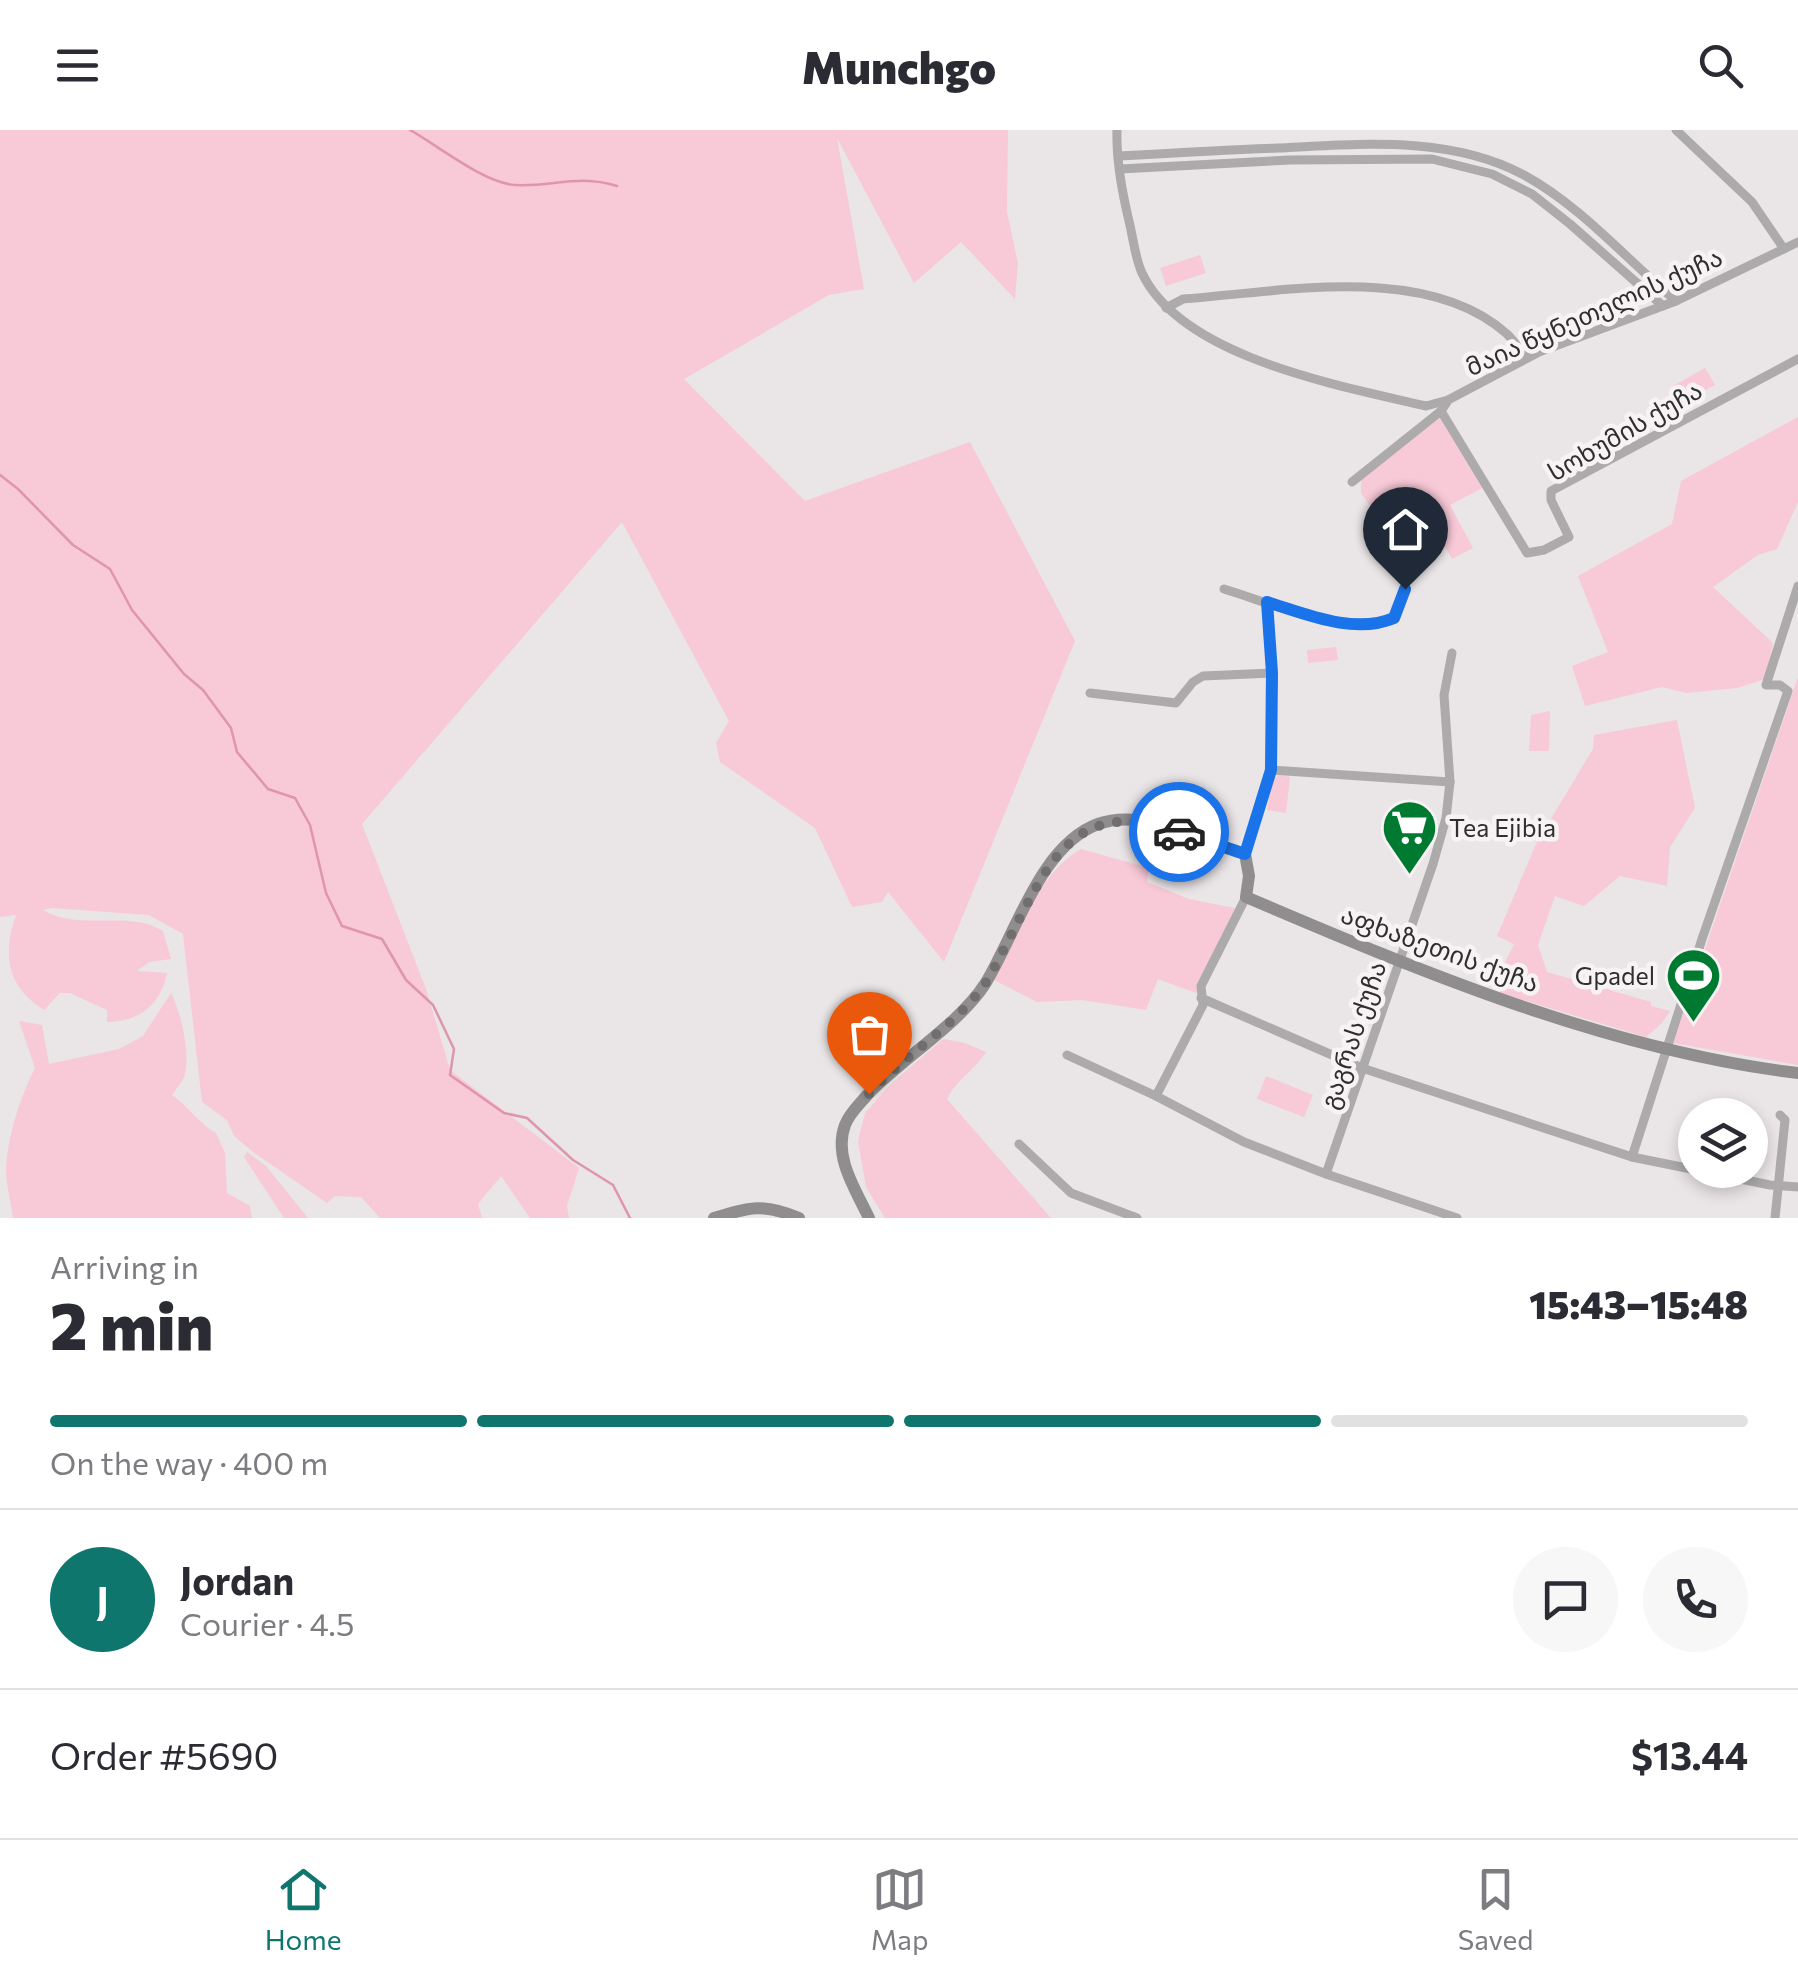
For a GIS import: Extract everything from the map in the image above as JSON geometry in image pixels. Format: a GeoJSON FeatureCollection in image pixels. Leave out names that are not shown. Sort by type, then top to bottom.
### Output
{"type":"FeatureCollection","features":[{"type":"Feature","properties":{"kind":"street","name":"მაია წყნეთელის ქუჩა"},"geometry":{"type":"LineString","coordinates":[[1117,130],[1120,168],[1142,273],[1166,308],[1254,362],[1426,406],[1448,400],[1527,358],[1676,301],[1798,242]]}},
{"type":"Feature","properties":{"kind":"street"},"geometry":{"type":"LineString","coordinates":[[1676,130],[1752,202],[1784,249]]}},
{"type":"Feature","properties":{"kind":"street"},"geometry":{"type":"LineString","coordinates":[[1119,156],[1416,146],[1486,158],[1526,176],[1580,216],[1621,269],[1663,306]]}},
{"type":"Feature","properties":{"kind":"street"},"geometry":{"type":"LineString","coordinates":[[1416,146],[1417,159]]}},
{"type":"Feature","properties":{"kind":"street"},"geometry":{"type":"LineString","coordinates":[[1233,150],[1234,163]]}},
{"type":"Feature","properties":{"kind":"street"},"geometry":{"type":"LineString","coordinates":[[1120,168],[1432,159],[1492,174],[1532,194],[1628,260],[1676,301]]}},
{"type":"Feature","properties":{"kind":"street"},"geometry":{"type":"LineString","coordinates":[[1621,269],[1628,260]]}},
{"type":"Feature","properties":{"kind":"street"},"geometry":{"type":"LineString","coordinates":[[1166,308],[1183,299],[1337,287],[1397,290],[1440,298],[1472,311],[1507,334],[1527,358]]}},
{"type":"Feature","properties":{"kind":"street","name":"სოხუმის ქუჩა"},"geometry":{"type":"LineString","coordinates":[[1441,410],[1527,553],[1544,550],[1569,537],[1551,500],[1551,491],[1798,359]]}},
{"type":"Feature","properties":{"kind":"street"},"geometry":{"type":"LineString","coordinates":[[1352,482],[1441,410],[1448,400]]}},
{"type":"Feature","properties":{"kind":"street"},"geometry":{"type":"LineString","coordinates":[[1632,1158],[1665,1048],[1788,691],[1780,685],[1766,685],[1798,586]]}},
{"type":"Feature","properties":{"kind":"street"},"geometry":{"type":"LineString","coordinates":[[1224,588],[1326,620],[1374,626],[1394,618],[1405,589]]}},
{"type":"Feature","properties":{"kind":"street"},"geometry":{"type":"LineString","coordinates":[[1156,1096],[1203,1005],[1200,990],[1246,897],[1249,876],[1245,854],[1271,770],[1272,673],[1267,602]]}},
{"type":"Feature","properties":{"kind":"street","name":"გაგრას ქუჩა"},"geometry":{"type":"LineString","coordinates":[[1326,1174],[1401,963],[1446,818],[1450,782],[1444,695],[1452,653]]}},
{"type":"Feature","properties":{"kind":"street"},"geometry":{"type":"LineString","coordinates":[[1090,693],[1176,703],[1203,676],[1272,673]]}},
{"type":"Feature","properties":{"kind":"street"},"geometry":{"type":"LineString","coordinates":[[1271,770],[1450,782]]}},
{"type":"Feature","properties":{"kind":"street"},"geometry":{"type":"LineString","coordinates":[[870,1218],[842,1151],[844,1126],[851,1113],[984,987],[1040,879],[1080,833],[1102,822],[1137,821],[1158,824],[1245,854]]}},
{"type":"Feature","properties":{"kind":"street","name":"აფხაზეთის ქუჩა"},"geometry":{"type":"LineString","coordinates":[[1246,897],[1401,963],[1520,1005],[1665,1048],[1798,1072]]}},
{"type":"Feature","properties":{"kind":"street"},"geometry":{"type":"LineString","coordinates":[[1201,998],[1362,1068],[1632,1158],[1778,1186],[1798,1186]]}},
{"type":"Feature","properties":{"kind":"street"},"geometry":{"type":"LineString","coordinates":[[1068,1056],[1244,1142],[1458,1218]]}},
{"type":"Feature","properties":{"kind":"street"},"geometry":{"type":"LineString","coordinates":[[1775,1218],[1785,1120],[1780,1116]]}},
{"type":"Feature","properties":{"kind":"street"},"geometry":{"type":"LineString","coordinates":[[1019,1144],[1071,1193],[1137,1218]]}},
{"type":"Feature","properties":{"kind":"street"},"geometry":{"type":"LineString","coordinates":[[714,1218],[769,1206],[798,1218]]}},
{"type":"Feature","properties":{"kind":"shaded area"},"geometry":{"type":"Polygon","coordinates":[[[0,130],[1008,130],[1007,212],[1018,263],[1015,299],[961,242],[914,283],[837,138],[864,289],[829,295],[684,379],[805,501],[970,442],[1075,641],[944,962],[888,892],[882,902],[852,907],[815,828],[720,762],[716,743],[729,721],[622,522],[362,824],[426,989],[450,1070],[579,1168],[567,1206],[569,1218],[530,1218],[501,1176],[478,1204],[482,1218],[380,1218],[361,1197],[335,1196],[327,1203],[253,1152],[234,1136],[227,1120],[202,1102],[183,934],[149,915],[43,910],[72,919],[135,922],[163,931],[171,959],[149,962],[137,971],[167,973],[159,994],[147,1009],[130,1018],[107,1022],[107,1010],[70,993],[60,993],[44,1010],[32,1001],[11,969],[9,943],[16,915],[0,917],[0,130]]]}},
{"type":"Feature","properties":{"kind":"shaded area"},"geometry":{"type":"Polygon","coordinates":[[[1200,255],[1206,273],[1166,286],[1160,268],[1200,255]]]}},
{"type":"Feature","properties":{"kind":"shaded area"},"geometry":{"type":"Polygon","coordinates":[[[1705,368],[1715,385],[1682,403],[1673,386],[1705,368]]]}},
{"type":"Feature","properties":{"kind":"shaded area"},"geometry":{"type":"Polygon","coordinates":[[[1798,417],[1798,502],[1777,549],[1758,555],[1713,587],[1773,643],[1765,679],[1737,688],[1686,693],[1662,687],[1585,706],[1572,666],[1608,652],[1578,576],[1672,524],[1681,481],[1798,417]]]}},
{"type":"Feature","properties":{"kind":"shaded area"},"geometry":{"type":"Polygon","coordinates":[[[1440,418],[1482,488],[1450,505],[1473,548],[1452,559],[1429,516],[1412,496],[1374,511],[1361,493],[1361,480],[1440,418]]]}},
{"type":"Feature","properties":{"kind":"shaded area"},"geometry":{"type":"Polygon","coordinates":[[[1336,647],[1338,660],[1308,663],[1307,650],[1336,647]]]}},
{"type":"Feature","properties":{"kind":"shaded area"},"geometry":{"type":"Polygon","coordinates":[[[1798,677],[1798,1065],[1673,1043],[1798,677]]]}},
{"type":"Feature","properties":{"kind":"shaded area"},"geometry":{"type":"Polygon","coordinates":[[[1550,711],[1549,751],[1529,751],[1531,715],[1550,711]]]}},
{"type":"Feature","properties":{"kind":"shaded area"},"geometry":{"type":"Polygon","coordinates":[[[1677,720],[1695,808],[1670,847],[1667,886],[1620,876],[1584,906],[1555,896],[1538,945],[1547,972],[1670,1011],[1646,1037],[1500,993],[1497,979],[1514,944],[1497,936],[1536,844],[1593,749],[1594,735],[1677,720]]]}},
{"type":"Feature","properties":{"kind":"shaded area"},"geometry":{"type":"Polygon","coordinates":[[[1279,775],[1290,777],[1286,813],[1267,810],[1272,780],[1279,775]]]}},
{"type":"Feature","properties":{"kind":"shaded area"},"geometry":{"type":"Polygon","coordinates":[[[1081,849],[1149,868],[1147,882],[1189,899],[1235,908],[1196,993],[1158,979],[1146,1010],[1082,1000],[1037,1002],[994,980],[1040,890],[1081,849]]]}},
{"type":"Feature","properties":{"kind":"shaded area"},"geometry":{"type":"Polygon","coordinates":[[[171,993],[181,1021],[186,1055],[184,1077],[172,1095],[216,1133],[225,1153],[227,1193],[250,1206],[252,1218],[13,1218],[7,1156],[16,1117],[35,1068],[19,1021],[42,1025],[49,1064],[119,1049],[143,1036],[171,993]]]}},
{"type":"Feature","properties":{"kind":"shaded area"},"geometry":{"type":"Polygon","coordinates":[[[943,1039],[986,1052],[947,1099],[1051,1218],[885,1218],[866,1187],[858,1141],[865,1113],[890,1085],[943,1039]]]}},
{"type":"Feature","properties":{"kind":"shaded area"},"geometry":{"type":"Polygon","coordinates":[[[1266,1076],[1313,1095],[1304,1117],[1257,1099],[1266,1076]]]}},
{"type":"Feature","properties":{"kind":"shaded area"},"geometry":{"type":"Polygon","coordinates":[[[247,1152],[266,1166],[308,1218],[284,1218],[244,1157],[247,1152]]]}},
{"type":"Feature","properties":{"kind":"waterway"},"geometry":{"type":"LineString","coordinates":[[410,130],[475,171],[503,183],[590,181],[617,186]]}},
{"type":"Feature","properties":{"kind":"waterway"},"geometry":{"type":"LineString","coordinates":[[0,475],[73,545],[110,569],[132,610],[231,728],[237,752],[268,789],[295,798],[310,825],[326,893],[342,926],[382,939],[406,980],[433,1005],[454,1049],[450,1075],[504,1113],[527,1118],[573,1160],[613,1185],[630,1218]]}},
{"type":"Feature","properties":{"kind":"way so far"},"geometry":{"type":"LineString","coordinates":[[869,1094],[984,987],[1040,879],[1080,833],[1102,822],[1123,821],[1158,824],[1179,832]]}},
{"type":"Feature","properties":{"kind":"place","name":"Tea Ejibia"},"geometry":{"type":"Point","coordinates":[1410,877]}},
{"type":"Feature","properties":{"kind":"place","name":"Gpadel"},"geometry":{"type":"Point","coordinates":[1694,1025]}},
{"type":"Feature","properties":{"kind":"route"},"geometry":{"type":"LineString","coordinates":[[1179,832],[1245,854],[1271,770],[1272,673],[1267,602],[1326,620],[1374,626],[1394,618],[1405,589]]}}]}
